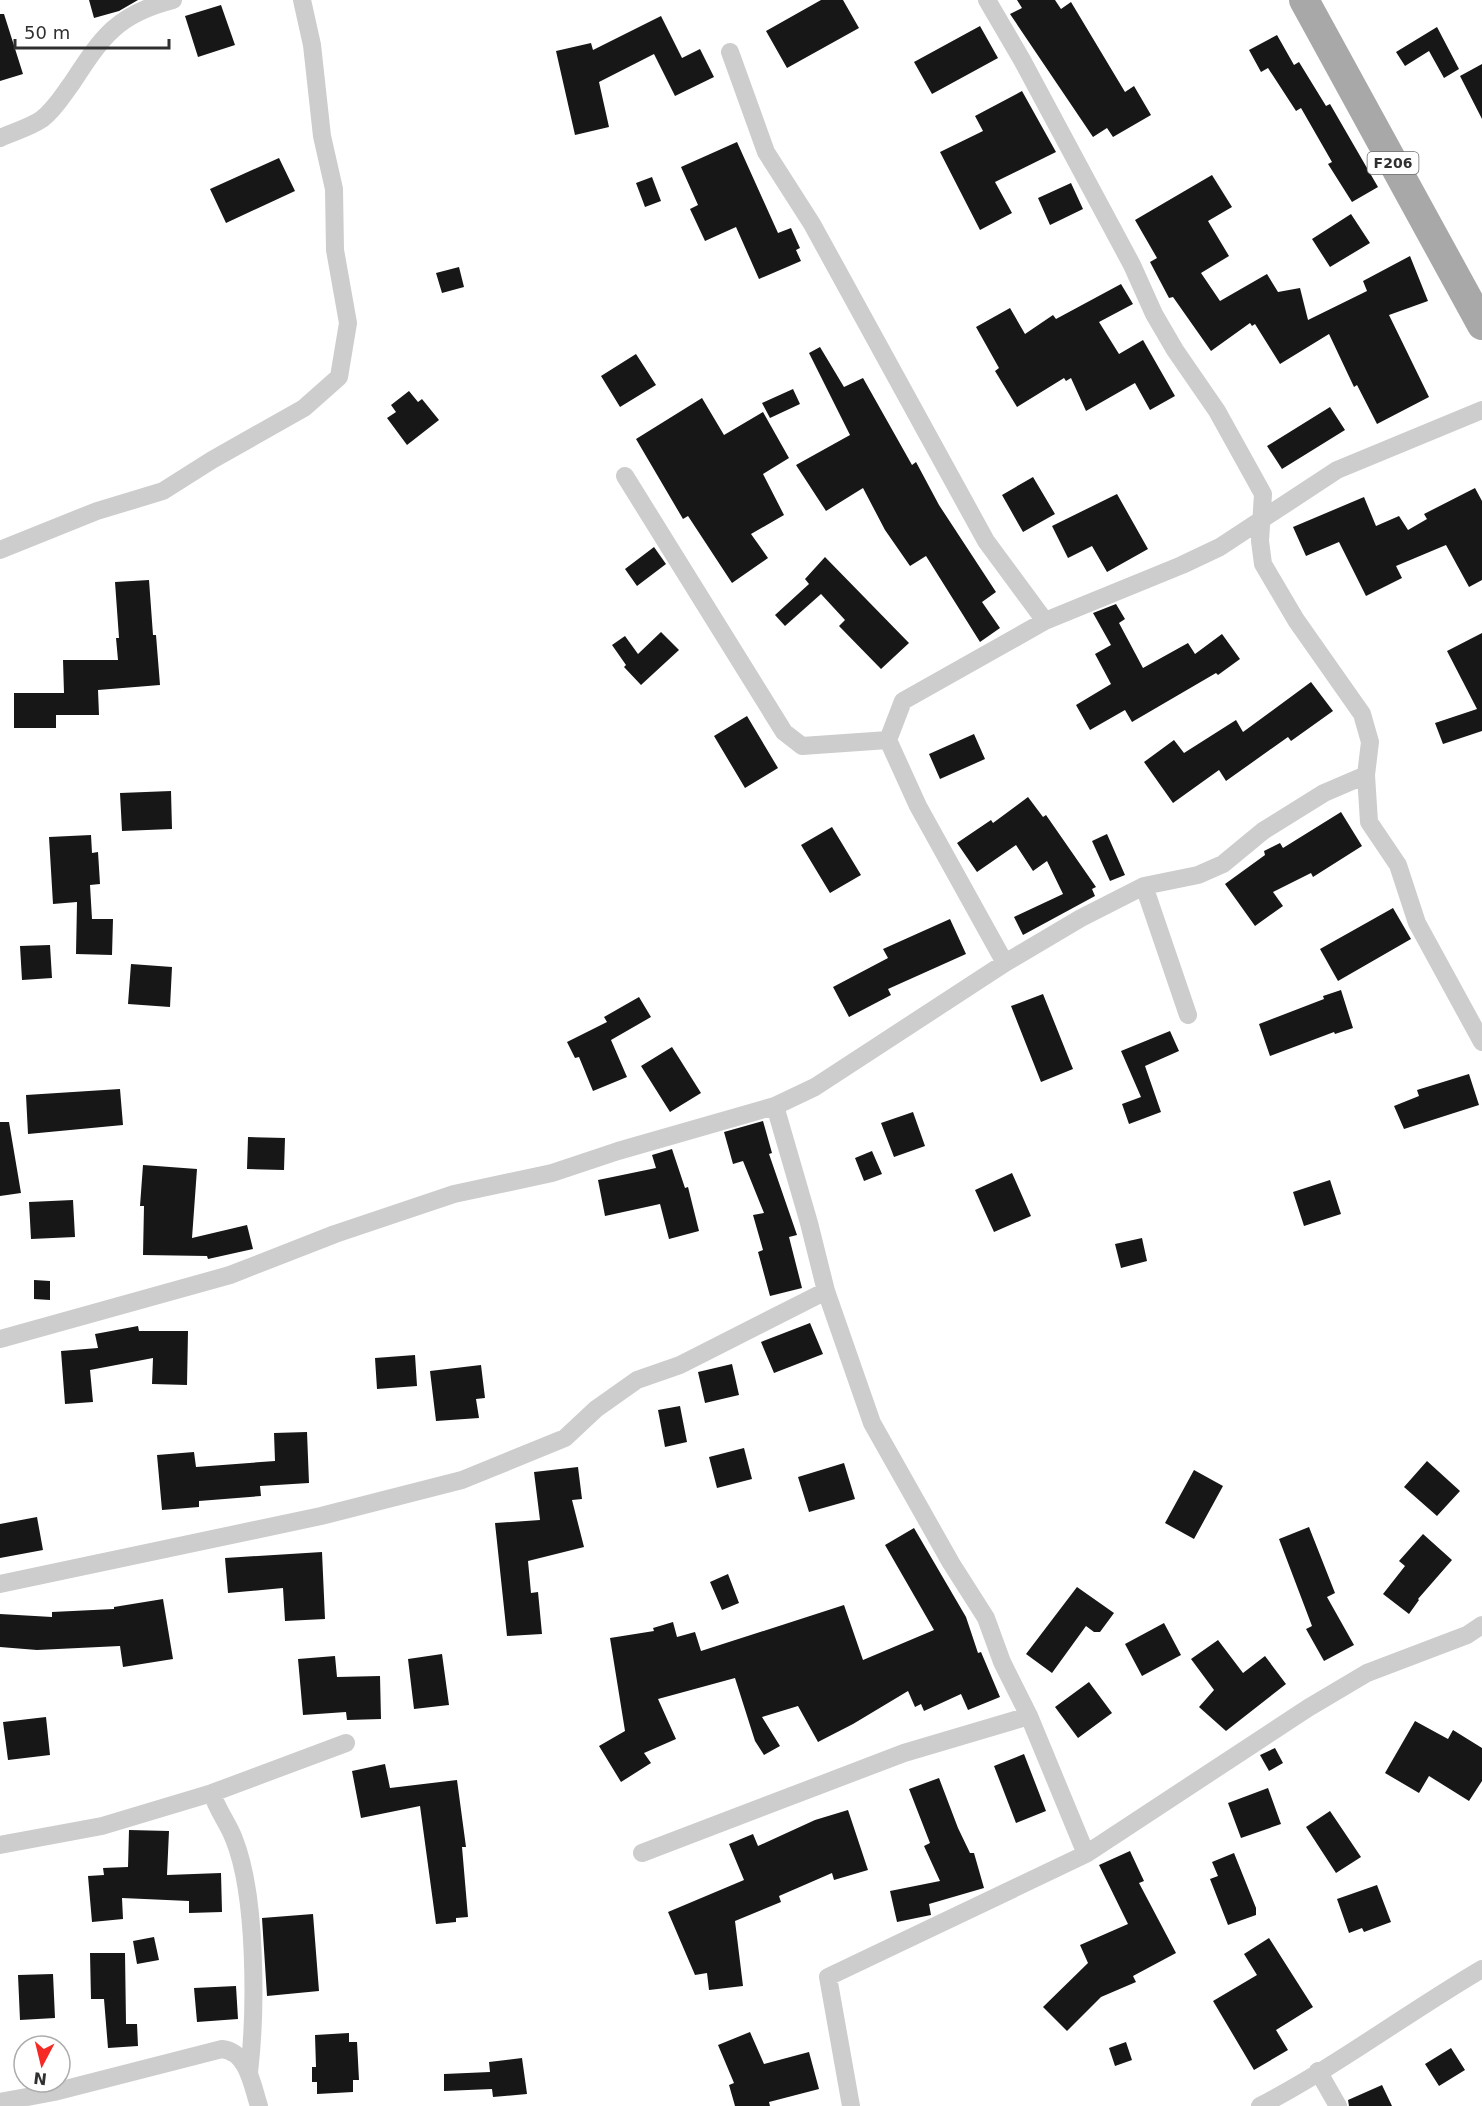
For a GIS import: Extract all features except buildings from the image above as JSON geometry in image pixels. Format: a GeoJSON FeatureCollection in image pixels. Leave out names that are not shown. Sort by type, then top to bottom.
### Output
{"type":"FeatureCollection","features":[{"type":"Feature","properties":{"kind":"main road","name":"F206"},"geometry":{"type":"LineString","coordinates":[[1304,0],[1482,325]]}},
{"type":"Feature","properties":{"kind":"street"},"geometry":{"type":"LineString","coordinates":[[0,138],[42,119],[59,102],[98,43],[118,23],[152,5],[173,0]]}},
{"type":"Feature","properties":{"kind":"street"},"geometry":{"type":"LineString","coordinates":[[0,550],[97,511],[163,492],[212,460],[304,408],[339,377],[348,323],[334,250],[334,189],[322,136],[312,45],[302,0]]}},
{"type":"Feature","properties":{"kind":"street"},"geometry":{"type":"LineString","coordinates":[[987,0],[1116,234],[1154,314],[1180,358],[1217,411],[1263,494],[1260,522],[1263,564],[1296,620],[1362,714],[1370,742],[1366,775],[1369,822],[1398,865],[1417,923],[1482,1042]]}},
{"type":"Feature","properties":{"kind":"street"},"geometry":{"type":"LineString","coordinates":[[730,52],[766,152],[812,224],[986,542],[1045,621]]}},
{"type":"Feature","properties":{"kind":"street"},"geometry":{"type":"LineString","coordinates":[[1005,963],[918,806],[888,740],[903,701],[1045,621],[1220,547],[1337,471],[1482,410]]}},
{"type":"Feature","properties":{"kind":"street"},"geometry":{"type":"LineString","coordinates":[[625,476],[784,732],[802,746],[888,740]]}},
{"type":"Feature","properties":{"kind":"street"},"geometry":{"type":"LineString","coordinates":[[0,1339],[230,1275],[334,1234],[454,1194],[552,1173],[618,1151],[775,1106],[815,1087],[1005,963],[1081,918],[1144,886],[1198,875],[1223,864],[1263,831],[1298,809],[1324,793],[1366,775]]}},
{"type":"Feature","properties":{"kind":"street"},"geometry":{"type":"LineString","coordinates":[[1144,886],[1188,1016]]}},
{"type":"Feature","properties":{"kind":"street"},"geometry":{"type":"LineString","coordinates":[[775,1106],[826,1291],[872,1423],[951,1563],[986,1618],[1002,1662],[1029,1716],[1086,1854]]}},
{"type":"Feature","properties":{"kind":"street"},"geometry":{"type":"LineString","coordinates":[[0,1584],[321,1516],[462,1480],[565,1438],[596,1409],[637,1380],[680,1365],[826,1291]]}},
{"type":"Feature","properties":{"kind":"street"},"geometry":{"type":"LineString","coordinates":[[851,2106],[828,1977],[1086,1854],[1308,1708],[1357,1679],[1467,1635],[1482,1625]]}},
{"type":"Feature","properties":{"kind":"street"},"geometry":{"type":"LineString","coordinates":[[642,1853],[904,1753],[1029,1716]]}},
{"type":"Feature","properties":{"kind":"street"},"geometry":{"type":"LineString","coordinates":[[0,1845],[102,1826],[212,1793],[346,1743]]}},
{"type":"Feature","properties":{"kind":"street"},"geometry":{"type":"LineString","coordinates":[[212,1793],[217,1810],[234,1838],[243,1876],[250,1929],[254,2031],[249,2075]]}},
{"type":"Feature","properties":{"kind":"street"},"geometry":{"type":"LineString","coordinates":[[1260,2106],[1383,2034],[1433,1997],[1482,1969]]}},
{"type":"Feature","properties":{"kind":"street"},"geometry":{"type":"LineString","coordinates":[[0,2102],[54,2092],[222,2049],[232,2050],[241,2057],[259,2106]]}},
{"type":"Feature","properties":{"kind":"street"},"geometry":{"type":"LineString","coordinates":[[1318,2072],[1338,2106]]}}]}
